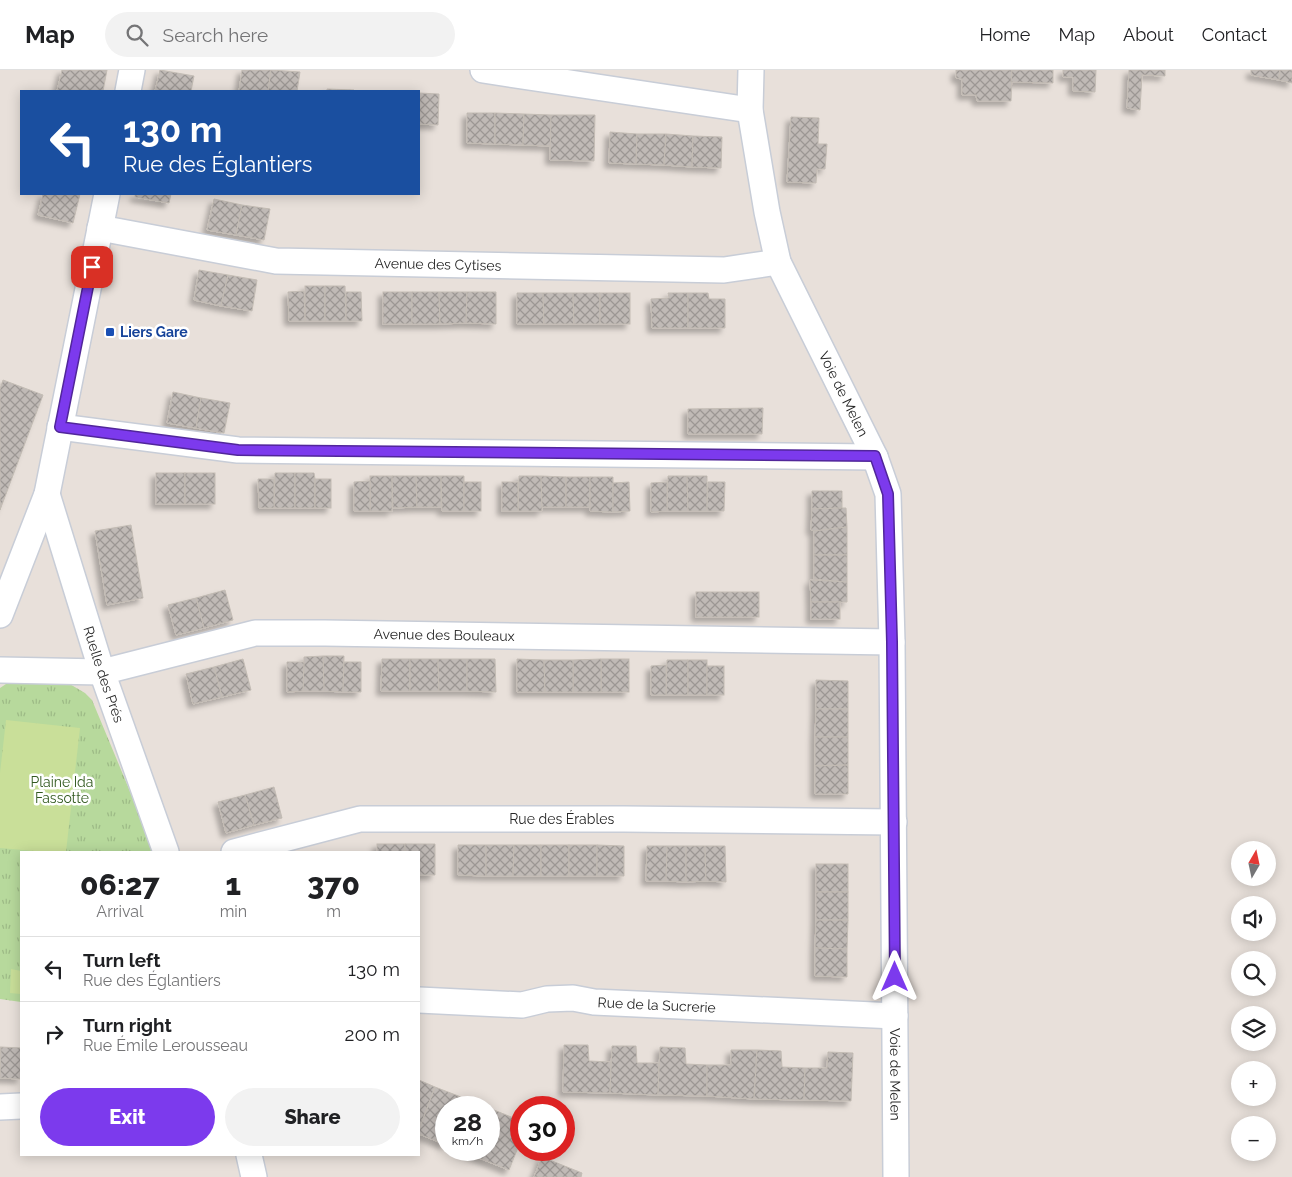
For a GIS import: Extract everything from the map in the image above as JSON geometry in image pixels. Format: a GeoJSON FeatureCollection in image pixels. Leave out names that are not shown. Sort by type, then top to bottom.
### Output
{"type":"FeatureCollection","features":[{"type":"Feature","properties":{"kind":"street"},"geometry":{"type":"LineString","coordinates":[[128,90],[132,70]]}},
{"type":"Feature","properties":{"kind":"street"},"geometry":{"type":"LineString","coordinates":[[483,70],[750,110]]}},
{"type":"Feature","properties":{"kind":"street","name":"Voie de Melen"},"geometry":{"type":"LineString","coordinates":[[751,70],[750,110],[766,212],[778,262],[875,456],[888,494],[892,642],[896,1177]]}},
{"type":"Feature","properties":{"kind":"street"},"geometry":{"type":"LineString","coordinates":[[0,615],[46,494],[107,195]]}},
{"type":"Feature","properties":{"kind":"street","name":"Avenue des Cytises"},"geometry":{"type":"LineString","coordinates":[[100,228],[276,261],[724,270],[778,262]]}},
{"type":"Feature","properties":{"kind":"street"},"geometry":{"type":"LineString","coordinates":[[60,427],[238,450],[875,456]]}},
{"type":"Feature","properties":{"kind":"street","name":"Ruelle des Prés"},"geometry":{"type":"LineString","coordinates":[[46,494],[102,672],[166,851]]}},
{"type":"Feature","properties":{"kind":"street","name":"Avenue des Bouleaux"},"geometry":{"type":"LineString","coordinates":[[0,670],[102,672],[255,633],[892,642]]}},
{"type":"Feature","properties":{"kind":"street","name":"Rue des Érables"},"geometry":{"type":"LineString","coordinates":[[238,851],[360,819],[633,819],[894,822]]}},
{"type":"Feature","properties":{"kind":"street","name":"Rue de la Sucrerie"},"geometry":{"type":"LineString","coordinates":[[420,1000],[522,1005],[547,999],[573,998],[594,1002],[895,1016]]}},
{"type":"Feature","properties":{"kind":"street"},"geometry":{"type":"LineString","coordinates":[[0,1107],[20,1106]]}},
{"type":"Feature","properties":{"kind":"street"},"geometry":{"type":"LineString","coordinates":[[249,1156],[254,1177]]}},
{"type":"Feature","properties":{"kind":"green space","name":"Plaine Ida Fassotte"},"geometry":{"type":"Polygon","coordinates":[[[68,683],[85,693],[92,700],[153,851],[20,851],[20,1002],[0,999],[0,688],[6,684],[68,683]]]}},
{"type":"Feature","properties":{"kind":"green space"},"geometry":{"type":"Polygon","coordinates":[[[6,720],[80,728],[66,851],[0,848],[0,773],[6,720]]]}},
{"type":"Feature","properties":{"kind":"green space"},"geometry":{"type":"Polygon","coordinates":[[[11,969],[20,971],[20,994],[10,993],[11,969]]]}},
{"type":"Feature","properties":{"kind":"building"},"geometry":{"type":"Polygon","coordinates":[[[62,70],[107,70],[103,90],[57,90],[62,70]]]}},
{"type":"Feature","properties":{"kind":"building"},"geometry":{"type":"Polygon","coordinates":[[[160,70],[194,76],[191,90],[155,90],[160,70]]]}},
{"type":"Feature","properties":{"kind":"building"},"geometry":{"type":"Polygon","coordinates":[[[242,70],[271,70],[268,90],[239,90],[242,70]]]}},
{"type":"Feature","properties":{"kind":"building"},"geometry":{"type":"Polygon","coordinates":[[[271,70],[300,72],[297,90],[268,90],[271,70]]]}},
{"type":"Feature","properties":{"kind":"building"},"geometry":{"type":"Polygon","coordinates":[[[956,70],[1012,70],[1011,101],[977,101],[976,95],[962,95],[962,79],[956,78],[956,70]]]}},
{"type":"Feature","properties":{"kind":"building"},"geometry":{"type":"Polygon","coordinates":[[[1012,70],[1053,70],[1053,83],[1011,82],[1012,70]]]}},
{"type":"Feature","properties":{"kind":"building"},"geometry":{"type":"Polygon","coordinates":[[[1063,70],[1096,70],[1095,92],[1073,91],[1073,77],[1063,77],[1063,70]]]}},
{"type":"Feature","properties":{"kind":"building"},"geometry":{"type":"Polygon","coordinates":[[[1129,70],[1165,70],[1165,76],[1142,75],[1140,110],[1127,108],[1129,70]]]}},
{"type":"Feature","properties":{"kind":"building"},"geometry":{"type":"Polygon","coordinates":[[[1251,70],[1280,70],[1279,80],[1251,75],[1251,70]]]}},
{"type":"Feature","properties":{"kind":"building"},"geometry":{"type":"Polygon","coordinates":[[[1280,70],[1292,70],[1292,83],[1279,80],[1280,70]]]}},
{"type":"Feature","properties":{"kind":"building"},"geometry":{"type":"Polygon","coordinates":[[[420,93],[439,94],[438,125],[420,124],[420,93]]]}},
{"type":"Feature","properties":{"kind":"building"},"geometry":{"type":"Polygon","coordinates":[[[467,113],[495,113],[495,144],[467,143],[467,113]]]}},
{"type":"Feature","properties":{"kind":"building"},"geometry":{"type":"Polygon","coordinates":[[[495,113],[524,114],[523,145],[495,144],[495,113]]]}},
{"type":"Feature","properties":{"kind":"building"},"geometry":{"type":"Polygon","coordinates":[[[524,114],[551,115],[551,146],[523,145],[524,114]]]}},
{"type":"Feature","properties":{"kind":"building"},"geometry":{"type":"Polygon","coordinates":[[[551,115],[595,115],[594,161],[550,160],[551,115]]]}},
{"type":"Feature","properties":{"kind":"building"},"geometry":{"type":"Polygon","coordinates":[[[791,117],[819,118],[818,144],[827,144],[825,169],[817,169],[816,183],[787,182],[791,117]]]}},
{"type":"Feature","properties":{"kind":"building"},"geometry":{"type":"Polygon","coordinates":[[[610,132],[637,134],[636,164],[609,163],[610,132]]]}},
{"type":"Feature","properties":{"kind":"building"},"geometry":{"type":"Polygon","coordinates":[[[637,134],[666,134],[664,165],[636,164],[637,134]]]}},
{"type":"Feature","properties":{"kind":"building"},"geometry":{"type":"Polygon","coordinates":[[[666,134],[693,136],[692,167],[664,165],[666,134]]]}},
{"type":"Feature","properties":{"kind":"building"},"geometry":{"type":"Polygon","coordinates":[[[693,136],[722,137],[721,168],[692,167],[693,136]]]}},
{"type":"Feature","properties":{"kind":"building"},"geometry":{"type":"Polygon","coordinates":[[[43,195],[80,195],[73,223],[38,215],[43,195]]]}},
{"type":"Feature","properties":{"kind":"building"},"geometry":{"type":"Polygon","coordinates":[[[135,195],[171,195],[169,203],[135,197],[135,195]]]}},
{"type":"Feature","properties":{"kind":"building"},"geometry":{"type":"Polygon","coordinates":[[[214,199],[242,205],[236,235],[207,230],[214,199]]]}},
{"type":"Feature","properties":{"kind":"building"},"geometry":{"type":"Polygon","coordinates":[[[242,205],[270,209],[264,240],[236,235],[242,205]]]}},
{"type":"Feature","properties":{"kind":"building"},"geometry":{"type":"Polygon","coordinates":[[[199,270],[228,275],[221,306],[194,300],[199,270]]]}},
{"type":"Feature","properties":{"kind":"building"},"geometry":{"type":"Polygon","coordinates":[[[228,275],[257,280],[252,311],[221,306],[228,275]]]}},
{"type":"Feature","properties":{"kind":"building"},"geometry":{"type":"Polygon","coordinates":[[[305,286],[325,286],[325,321],[305,321],[305,286]]]}},
{"type":"Feature","properties":{"kind":"building"},"geometry":{"type":"Polygon","coordinates":[[[325,286],[345,286],[346,321],[325,321],[325,286]]]}},
{"type":"Feature","properties":{"kind":"building"},"geometry":{"type":"Polygon","coordinates":[[[304,291],[305,321],[289,321],[288,292],[304,291]]]}},
{"type":"Feature","properties":{"kind":"building"},"geometry":{"type":"Polygon","coordinates":[[[346,292],[361,292],[362,321],[346,321],[346,292]]]}},
{"type":"Feature","properties":{"kind":"building"},"geometry":{"type":"Polygon","coordinates":[[[383,292],[412,292],[412,324],[383,324],[383,292]]]}},
{"type":"Feature","properties":{"kind":"building"},"geometry":{"type":"Polygon","coordinates":[[[412,292],[439,292],[440,324],[412,324],[412,292]]]}},
{"type":"Feature","properties":{"kind":"building"},"geometry":{"type":"Polygon","coordinates":[[[439,292],[467,292],[466,323],[440,324],[439,292]]]}},
{"type":"Feature","properties":{"kind":"building"},"geometry":{"type":"Polygon","coordinates":[[[467,292],[496,292],[496,324],[466,323],[467,292]]]}},
{"type":"Feature","properties":{"kind":"building"},"geometry":{"type":"Polygon","coordinates":[[[517,293],[543,293],[544,324],[517,324],[517,293]]]}},
{"type":"Feature","properties":{"kind":"building"},"geometry":{"type":"Polygon","coordinates":[[[543,293],[573,293],[574,324],[544,324],[543,293]]]}},
{"type":"Feature","properties":{"kind":"building"},"geometry":{"type":"Polygon","coordinates":[[[573,293],[600,293],[600,324],[574,324],[573,293]]]}},
{"type":"Feature","properties":{"kind":"building"},"geometry":{"type":"Polygon","coordinates":[[[600,293],[630,293],[630,324],[600,324],[600,293]]]}},
{"type":"Feature","properties":{"kind":"building"},"geometry":{"type":"Polygon","coordinates":[[[668,293],[688,293],[688,328],[652,328],[651,299],[669,298],[668,293]]]}},
{"type":"Feature","properties":{"kind":"building"},"geometry":{"type":"Polygon","coordinates":[[[688,293],[708,293],[709,299],[725,299],[725,328],[688,328],[688,293]]]}},
{"type":"Feature","properties":{"kind":"building"},"geometry":{"type":"Polygon","coordinates":[[[3,380],[43,395],[0,510],[0,389],[3,380]]]}},
{"type":"Feature","properties":{"kind":"building"},"geometry":{"type":"Polygon","coordinates":[[[173,392],[201,398],[196,428],[167,423],[173,392]]]}},
{"type":"Feature","properties":{"kind":"building"},"geometry":{"type":"Polygon","coordinates":[[[201,398],[230,403],[224,433],[196,428],[201,398]]]}},
{"type":"Feature","properties":{"kind":"building"},"geometry":{"type":"Polygon","coordinates":[[[763,408],[762,434],[688,434],[688,409],[763,408]]]}},
{"type":"Feature","properties":{"kind":"building"},"geometry":{"type":"Polygon","coordinates":[[[156,473],[185,473],[185,504],[156,504],[156,473]]]}},
{"type":"Feature","properties":{"kind":"building"},"geometry":{"type":"Polygon","coordinates":[[[185,473],[215,473],[215,504],[185,504],[185,473]]]}},
{"type":"Feature","properties":{"kind":"building"},"geometry":{"type":"Polygon","coordinates":[[[275,473],[295,473],[295,508],[274,508],[275,473]]]}},
{"type":"Feature","properties":{"kind":"building"},"geometry":{"type":"Polygon","coordinates":[[[295,473],[314,473],[315,508],[295,508],[295,473]]]}},
{"type":"Feature","properties":{"kind":"building"},"geometry":{"type":"Polygon","coordinates":[[[370,476],[392,476],[392,511],[370,511],[370,476]]]}},
{"type":"Feature","properties":{"kind":"building"},"geometry":{"type":"Polygon","coordinates":[[[392,476],[416,476],[417,507],[393,508],[392,476]]]}},
{"type":"Feature","properties":{"kind":"building"},"geometry":{"type":"Polygon","coordinates":[[[416,476],[441,476],[441,507],[417,507],[416,476]]]}},
{"type":"Feature","properties":{"kind":"building"},"geometry":{"type":"Polygon","coordinates":[[[441,476],[464,476],[464,511],[442,511],[441,476]]]}},
{"type":"Feature","properties":{"kind":"building"},"geometry":{"type":"Polygon","coordinates":[[[519,476],[541,476],[542,511],[518,511],[519,476]]]}},
{"type":"Feature","properties":{"kind":"building"},"geometry":{"type":"Polygon","coordinates":[[[541,476],[566,477],[566,507],[542,507],[541,476]]]}},
{"type":"Feature","properties":{"kind":"building"},"geometry":{"type":"Polygon","coordinates":[[[668,476],[687,476],[688,511],[667,511],[668,476]]]}},
{"type":"Feature","properties":{"kind":"building"},"geometry":{"type":"Polygon","coordinates":[[[687,476],[707,476],[707,511],[688,511],[687,476]]]}},
{"type":"Feature","properties":{"kind":"building"},"geometry":{"type":"Polygon","coordinates":[[[566,477],[590,477],[590,507],[566,507],[566,477]]]}},
{"type":"Feature","properties":{"kind":"building"},"geometry":{"type":"Polygon","coordinates":[[[590,477],[613,477],[613,512],[590,511],[590,477]]]}},
{"type":"Feature","properties":{"kind":"building"},"geometry":{"type":"Polygon","coordinates":[[[258,479],[274,479],[274,508],[259,508],[258,479]]]}},
{"type":"Feature","properties":{"kind":"building"},"geometry":{"type":"Polygon","coordinates":[[[315,479],[331,479],[331,508],[315,508],[315,479]]]}},
{"type":"Feature","properties":{"kind":"building"},"geometry":{"type":"Polygon","coordinates":[[[370,481],[370,511],[354,511],[354,482],[370,481]]]}},
{"type":"Feature","properties":{"kind":"building"},"geometry":{"type":"Polygon","coordinates":[[[464,482],[481,482],[481,511],[464,511],[464,482]]]}},
{"type":"Feature","properties":{"kind":"building"},"geometry":{"type":"Polygon","coordinates":[[[502,482],[518,482],[518,511],[502,511],[502,482]]]}},
{"type":"Feature","properties":{"kind":"building"},"geometry":{"type":"Polygon","coordinates":[[[629,482],[630,511],[613,512],[613,483],[629,482]]]}},
{"type":"Feature","properties":{"kind":"building"},"geometry":{"type":"Polygon","coordinates":[[[667,482],[667,511],[651,512],[651,483],[667,482]]]}},
{"type":"Feature","properties":{"kind":"building"},"geometry":{"type":"Polygon","coordinates":[[[708,482],[725,482],[724,511],[707,511],[708,482]]]}},
{"type":"Feature","properties":{"kind":"building"},"geometry":{"type":"Polygon","coordinates":[[[812,491],[842,491],[842,508],[812,509],[812,491]]]}},
{"type":"Feature","properties":{"kind":"building"},"geometry":{"type":"Polygon","coordinates":[[[846,508],[847,527],[811,530],[812,509],[846,508]]]}},
{"type":"Feature","properties":{"kind":"building"},"geometry":{"type":"Polygon","coordinates":[[[131,525],[143,598],[107,605],[95,531],[131,525]]]}},
{"type":"Feature","properties":{"kind":"building"},"geometry":{"type":"Polygon","coordinates":[[[847,527],[847,555],[814,555],[814,531],[847,527]]]}},
{"type":"Feature","properties":{"kind":"building"},"geometry":{"type":"Polygon","coordinates":[[[814,555],[847,555],[847,582],[814,579],[814,555]]]}},
{"type":"Feature","properties":{"kind":"building"},"geometry":{"type":"Polygon","coordinates":[[[810,580],[847,582],[847,602],[811,602],[810,580]]]}},
{"type":"Feature","properties":{"kind":"building"},"geometry":{"type":"Polygon","coordinates":[[[225,590],[233,620],[204,628],[196,598],[225,590]]]}},
{"type":"Feature","properties":{"kind":"building"},"geometry":{"type":"Polygon","coordinates":[[[696,592],[759,592],[759,617],[696,617],[696,592]]]}},
{"type":"Feature","properties":{"kind":"building"},"geometry":{"type":"Polygon","coordinates":[[[196,598],[204,628],[176,635],[168,605],[196,598]]]}},
{"type":"Feature","properties":{"kind":"building"},"geometry":{"type":"Polygon","coordinates":[[[811,602],[840,602],[840,619],[811,619],[811,602]]]}},
{"type":"Feature","properties":{"kind":"building"},"geometry":{"type":"Polygon","coordinates":[[[323,656],[344,656],[343,692],[324,691],[323,656]]]}},
{"type":"Feature","properties":{"kind":"building"},"geometry":{"type":"Polygon","coordinates":[[[323,656],[324,691],[303,691],[304,657],[323,656]]]}},
{"type":"Feature","properties":{"kind":"building"},"geometry":{"type":"Polygon","coordinates":[[[243,659],[251,690],[222,697],[214,667],[243,659]]]}},
{"type":"Feature","properties":{"kind":"building"},"geometry":{"type":"Polygon","coordinates":[[[382,659],[410,659],[410,691],[381,691],[382,659]]]}},
{"type":"Feature","properties":{"kind":"building"},"geometry":{"type":"Polygon","coordinates":[[[410,659],[438,659],[439,691],[410,691],[410,659]]]}},
{"type":"Feature","properties":{"kind":"building"},"geometry":{"type":"Polygon","coordinates":[[[438,659],[467,659],[467,691],[439,691],[438,659]]]}},
{"type":"Feature","properties":{"kind":"building"},"geometry":{"type":"Polygon","coordinates":[[[467,659],[495,659],[496,692],[467,691],[467,659]]]}},
{"type":"Feature","properties":{"kind":"building"},"geometry":{"type":"Polygon","coordinates":[[[517,659],[544,660],[545,692],[517,692],[517,659]]]}},
{"type":"Feature","properties":{"kind":"building"},"geometry":{"type":"Polygon","coordinates":[[[601,659],[629,659],[629,692],[601,692],[601,659]]]}},
{"type":"Feature","properties":{"kind":"building"},"geometry":{"type":"Polygon","coordinates":[[[601,659],[601,692],[573,692],[573,660],[601,659]]]}},
{"type":"Feature","properties":{"kind":"building"},"geometry":{"type":"Polygon","coordinates":[[[544,660],[573,660],[573,692],[545,692],[544,660]]]}},
{"type":"Feature","properties":{"kind":"building"},"geometry":{"type":"Polygon","coordinates":[[[667,660],[688,660],[688,695],[666,695],[667,660]]]}},
{"type":"Feature","properties":{"kind":"building"},"geometry":{"type":"Polygon","coordinates":[[[688,660],[707,660],[707,695],[688,695],[688,660]]]}},
{"type":"Feature","properties":{"kind":"building"},"geometry":{"type":"Polygon","coordinates":[[[287,662],[304,662],[303,691],[287,692],[287,662]]]}},
{"type":"Feature","properties":{"kind":"building"},"geometry":{"type":"Polygon","coordinates":[[[344,662],[361,662],[361,692],[343,692],[344,662]]]}},
{"type":"Feature","properties":{"kind":"building"},"geometry":{"type":"Polygon","coordinates":[[[666,665],[666,695],[651,695],[651,666],[666,665]]]}},
{"type":"Feature","properties":{"kind":"building"},"geometry":{"type":"Polygon","coordinates":[[[707,666],[724,666],[724,695],[707,695],[707,666]]]}},
{"type":"Feature","properties":{"kind":"building"},"geometry":{"type":"Polygon","coordinates":[[[214,667],[222,697],[193,704],[186,674],[214,667]]]}},
{"type":"Feature","properties":{"kind":"building"},"geometry":{"type":"Polygon","coordinates":[[[816,680],[848,681],[848,709],[816,709],[816,680]]]}},
{"type":"Feature","properties":{"kind":"building"},"geometry":{"type":"Polygon","coordinates":[[[816,709],[848,709],[848,737],[815,737],[816,709]]]}},
{"type":"Feature","properties":{"kind":"building"},"geometry":{"type":"Polygon","coordinates":[[[815,737],[848,737],[848,765],[815,766],[815,737]]]}},
{"type":"Feature","properties":{"kind":"building"},"geometry":{"type":"Polygon","coordinates":[[[848,765],[848,794],[815,794],[815,766],[848,765]]]}},
{"type":"Feature","properties":{"kind":"building"},"geometry":{"type":"Polygon","coordinates":[[[274,787],[282,818],[254,825],[245,795],[274,787]]]}},
{"type":"Feature","properties":{"kind":"building"},"geometry":{"type":"Polygon","coordinates":[[[245,795],[254,825],[226,833],[218,802],[245,795]]]}},
{"type":"Feature","properties":{"kind":"building"},"geometry":{"type":"Polygon","coordinates":[[[377,844],[405,844],[405,851],[377,851],[377,844]]]}},
{"type":"Feature","properties":{"kind":"building"},"geometry":{"type":"Polygon","coordinates":[[[405,844],[435,844],[435,875],[420,875],[420,851],[405,851],[405,844]]]}},
{"type":"Feature","properties":{"kind":"building"},"geometry":{"type":"Polygon","coordinates":[[[458,845],[486,845],[486,876],[458,875],[458,845]]]}},
{"type":"Feature","properties":{"kind":"building"},"geometry":{"type":"Polygon","coordinates":[[[486,845],[514,845],[513,876],[486,876],[486,845]]]}},
{"type":"Feature","properties":{"kind":"building"},"geometry":{"type":"Polygon","coordinates":[[[514,845],[541,845],[541,876],[513,876],[514,845]]]}},
{"type":"Feature","properties":{"kind":"building"},"geometry":{"type":"Polygon","coordinates":[[[541,845],[569,845],[569,876],[541,876],[541,845]]]}},
{"type":"Feature","properties":{"kind":"building"},"geometry":{"type":"Polygon","coordinates":[[[569,845],[597,845],[597,876],[569,876],[569,845]]]}},
{"type":"Feature","properties":{"kind":"building"},"geometry":{"type":"Polygon","coordinates":[[[597,845],[624,846],[624,876],[597,876],[597,845]]]}},
{"type":"Feature","properties":{"kind":"building"},"geometry":{"type":"Polygon","coordinates":[[[647,846],[667,846],[666,881],[646,881],[647,846]]]}},
{"type":"Feature","properties":{"kind":"building"},"geometry":{"type":"Polygon","coordinates":[[[667,846],[686,846],[686,882],[666,881],[667,846]]]}},
{"type":"Feature","properties":{"kind":"building"},"geometry":{"type":"Polygon","coordinates":[[[686,846],[705,846],[706,881],[686,882],[686,846]]]}},
{"type":"Feature","properties":{"kind":"building"},"geometry":{"type":"Polygon","coordinates":[[[705,846],[725,846],[726,882],[706,881],[705,846]]]}},
{"type":"Feature","properties":{"kind":"building"},"geometry":{"type":"Polygon","coordinates":[[[816,864],[848,864],[848,892],[816,892],[816,864]]]}},
{"type":"Feature","properties":{"kind":"building"},"geometry":{"type":"Polygon","coordinates":[[[816,892],[848,892],[848,920],[816,920],[816,892]]]}},
{"type":"Feature","properties":{"kind":"building"},"geometry":{"type":"Polygon","coordinates":[[[816,920],[848,920],[847,949],[815,948],[816,920]]]}},
{"type":"Feature","properties":{"kind":"building"},"geometry":{"type":"Polygon","coordinates":[[[815,948],[847,949],[847,977],[815,976],[815,948]]]}},
{"type":"Feature","properties":{"kind":"building"},"geometry":{"type":"Polygon","coordinates":[[[564,1045],[588,1045],[589,1061],[611,1062],[610,1093],[563,1092],[564,1045]]]}},
{"type":"Feature","properties":{"kind":"building"},"geometry":{"type":"Polygon","coordinates":[[[612,1046],[636,1046],[637,1063],[659,1063],[658,1095],[610,1093],[612,1046]]]}},
{"type":"Feature","properties":{"kind":"building"},"geometry":{"type":"Polygon","coordinates":[[[1,1047],[20,1048],[20,1079],[0,1078],[1,1047]]]}},
{"type":"Feature","properties":{"kind":"building"},"geometry":{"type":"Polygon","coordinates":[[[660,1047],[685,1048],[686,1064],[707,1065],[707,1096],[658,1095],[660,1047]]]}},
{"type":"Feature","properties":{"kind":"building"},"geometry":{"type":"Polygon","coordinates":[[[731,1050],[757,1050],[754,1099],[707,1096],[707,1065],[731,1065],[731,1050]]]}},
{"type":"Feature","properties":{"kind":"building"},"geometry":{"type":"Polygon","coordinates":[[[757,1050],[781,1051],[782,1067],[805,1068],[804,1100],[754,1099],[757,1050]]]}},
{"type":"Feature","properties":{"kind":"building"},"geometry":{"type":"Polygon","coordinates":[[[828,1052],[853,1053],[851,1101],[804,1100],[805,1068],[827,1068],[828,1052]]]}},
{"type":"Feature","properties":{"kind":"building"},"geometry":{"type":"Polygon","coordinates":[[[420,1080],[435,1087],[420,1127],[420,1080]]]}},
{"type":"Feature","properties":{"kind":"building"},"geometry":{"type":"Polygon","coordinates":[[[435,1087],[458,1096],[435,1096],[435,1141],[420,1134],[420,1127],[435,1087]]]}},
{"type":"Feature","properties":{"kind":"building"},"geometry":{"type":"Polygon","coordinates":[[[500,1112],[510,1117],[510,1161],[513,1161],[509,1170],[486,1161],[500,1161],[500,1112]]]}},
{"type":"Feature","properties":{"kind":"building"},"geometry":{"type":"Polygon","coordinates":[[[540,1161],[552,1161],[582,1173],[581,1177],[534,1177],[540,1161]]]}},
{"type":"Feature","properties":{"kind":"place","name":"Liers Gare"},"geometry":{"type":"Point","coordinates":[110,332]}},
{"type":"Feature","properties":{"kind":"route"},"geometry":{"type":"LineString","coordinates":[[92,267],[60,427],[238,450],[875,456],[888,494],[892,642],[895,977]]}}]}
